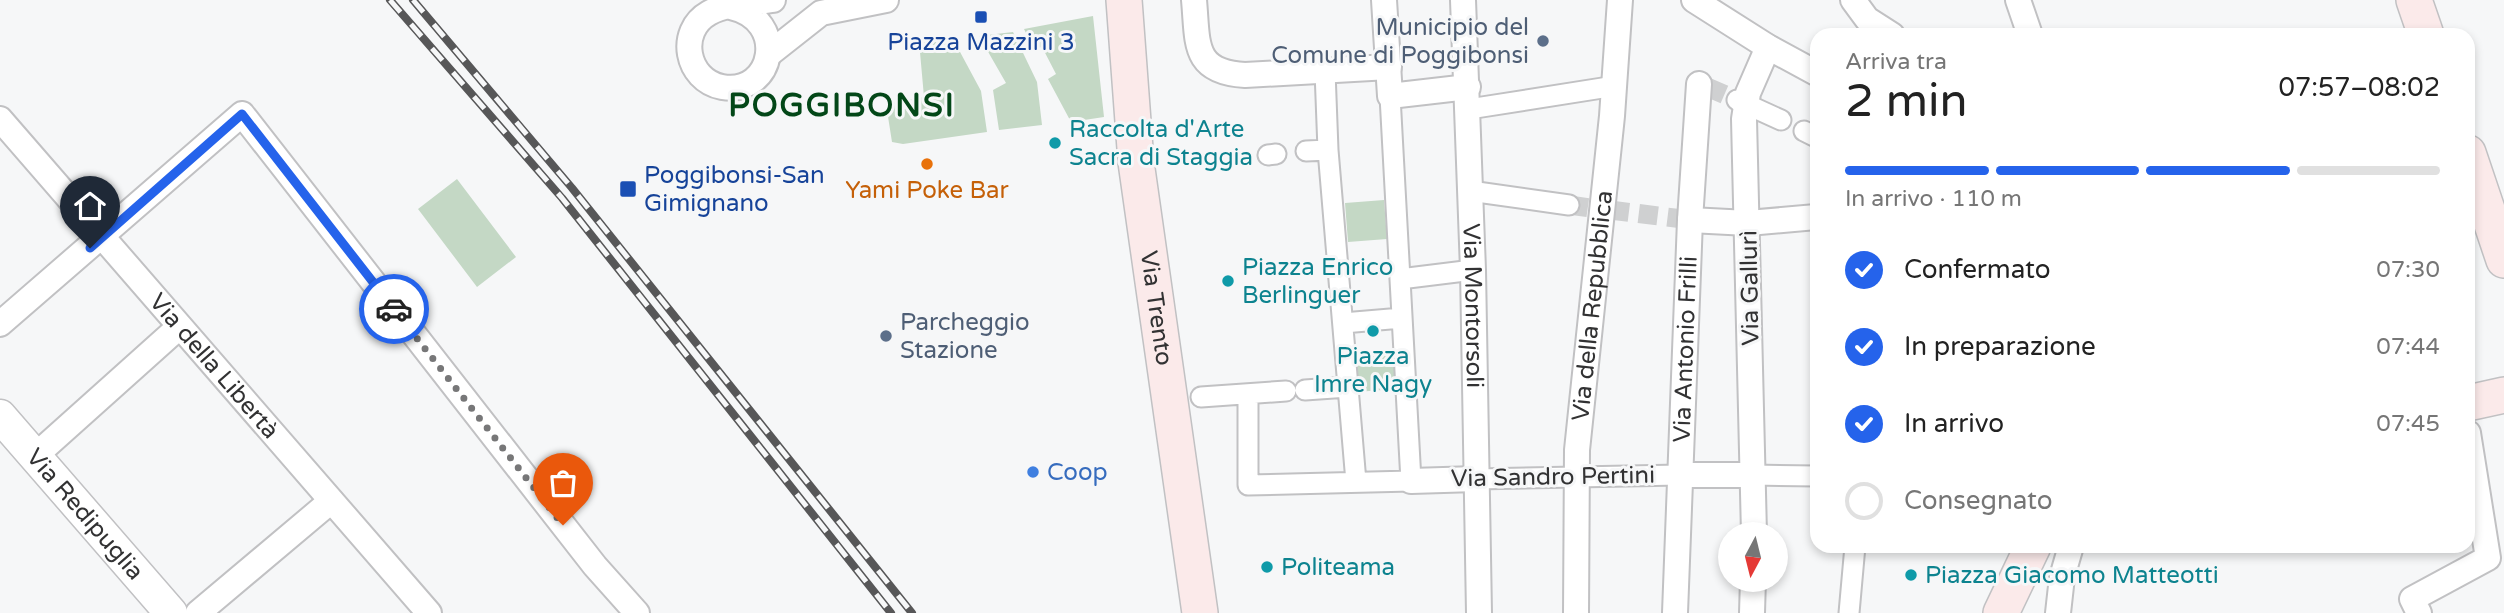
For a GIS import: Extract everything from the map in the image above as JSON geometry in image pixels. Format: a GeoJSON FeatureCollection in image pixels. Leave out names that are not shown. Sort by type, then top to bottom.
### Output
{"type":"FeatureCollection","features":[{"type":"Feature","properties":{"kind":"main road","name":"Via Trento"},"geometry":{"type":"LineString","coordinates":[[1124,0],[1136,162],[1200,613]]}},
{"type":"Feature","properties":{"kind":"main road"},"geometry":{"type":"LineString","coordinates":[[2414,0],[2424,28]]}},
{"type":"Feature","properties":{"kind":"main road"},"geometry":{"type":"LineString","coordinates":[[2475,174],[2504,260]]}},
{"type":"Feature","properties":{"kind":"main road"},"geometry":{"type":"LineString","coordinates":[[2475,401],[2504,395]]}},
{"type":"Feature","properties":{"kind":"main road"},"geometry":{"type":"LineString","coordinates":[[2001,613],[2030,553]]}},
{"type":"Feature","properties":{"kind":"street"},"geometry":{"type":"LineString","coordinates":[[773,0],[709,13],[693,30],[689,52],[700,75],[722,87],[735,87],[757,76],[769,54],[821,13],[886,0]]}},
{"type":"Feature","properties":{"kind":"street"},"geometry":{"type":"LineString","coordinates":[[1194,0],[1200,55],[1217,70],[1245,75],[1389,68]]}},
{"type":"Feature","properties":{"kind":"street"},"geometry":{"type":"LineString","coordinates":[[1384,0],[1411,481]]}},
{"type":"Feature","properties":{"kind":"street","name":"Via Montorsoli"},"geometry":{"type":"LineString","coordinates":[[1463,0],[1473,270],[1479,613]]}},
{"type":"Feature","properties":{"kind":"street","name":"Via della Repubblica"},"geometry":{"type":"LineString","coordinates":[[1576,613],[1576,476],[1615,86],[1620,0]]}},
{"type":"Feature","properties":{"kind":"street"},"geometry":{"type":"LineString","coordinates":[[1694,0],[1768,47],[1810,70]]}},
{"type":"Feature","properties":{"kind":"street"},"geometry":{"type":"LineString","coordinates":[[1853,0],[1867,19],[1881,28]]}},
{"type":"Feature","properties":{"kind":"street"},"geometry":{"type":"LineString","coordinates":[[2018,0],[2028,28]]}},
{"type":"Feature","properties":{"kind":"street"},"geometry":{"type":"LineString","coordinates":[[731,7],[755,17],[764,27],[769,54]]}},
{"type":"Feature","properties":{"kind":"street","name":"Via Gallurì"},"geometry":{"type":"LineString","coordinates":[[1754,522],[1748,223],[1741,102],[1768,47]]}},
{"type":"Feature","properties":{"kind":"street"},"geometry":{"type":"LineString","coordinates":[[1325,71],[1328,150],[1356,482]]}},
{"type":"Feature","properties":{"kind":"street"},"geometry":{"type":"LineString","coordinates":[[1390,96],[1468,98],[1615,86]]}},
{"type":"Feature","properties":{"kind":"street","name":"Via Antonio Frilli"},"geometry":{"type":"LineString","coordinates":[[1675,613],[1686,219],[1703,86]]}},
{"type":"Feature","properties":{"kind":"street"},"geometry":{"type":"LineString","coordinates":[[1741,102],[1781,120]]}},
{"type":"Feature","properties":{"kind":"street"},"geometry":{"type":"LineString","coordinates":[[0,324],[242,114],[595,566],[637,613]]}},
{"type":"Feature","properties":{"kind":"street","name":"Via della Libertà"},"geometry":{"type":"LineString","coordinates":[[0,119],[429,613]]}},
{"type":"Feature","properties":{"kind":"street"},"geometry":{"type":"LineString","coordinates":[[1306,151],[1328,150]]}},
{"type":"Feature","properties":{"kind":"street"},"geometry":{"type":"LineString","coordinates":[[1470,191],[1569,205]]}},
{"type":"Feature","properties":{"kind":"street"},"geometry":{"type":"LineString","coordinates":[[1686,219],[1748,223],[1810,218]]}},
{"type":"Feature","properties":{"kind":"street"},"geometry":{"type":"LineString","coordinates":[[1400,279],[1473,270]]}},
{"type":"Feature","properties":{"kind":"street"},"geometry":{"type":"LineString","coordinates":[[1343,323],[1402,318]]}},
{"type":"Feature","properties":{"kind":"street"},"geometry":{"type":"LineString","coordinates":[[35,456],[179,327]]}},
{"type":"Feature","properties":{"kind":"street"},"geometry":{"type":"LineString","coordinates":[[1201,397],[1348,387]]}},
{"type":"Feature","properties":{"kind":"street","name":"Via Sandro Pertini"},"geometry":{"type":"LineString","coordinates":[[1248,394],[1248,485],[1576,476],[1810,476]]}},
{"type":"Feature","properties":{"kind":"street","name":"Via Redipuglia"},"geometry":{"type":"LineString","coordinates":[[0,416],[171,613]]}},
{"type":"Feature","properties":{"kind":"street"},"geometry":{"type":"LineString","coordinates":[[2419,613],[2412,600],[2488,558],[2475,477]]}},
{"type":"Feature","properties":{"kind":"street"},"geometry":{"type":"LineString","coordinates":[[198,613],[331,501]]}},
{"type":"Feature","properties":{"kind":"street"},"geometry":{"type":"LineString","coordinates":[[1849,613],[1854,553]]}},
{"type":"Feature","properties":{"kind":"street"},"geometry":{"type":"LineString","coordinates":[[2058,613],[2062,577],[2069,553]]}},
{"type":"Feature","properties":{"kind":"street"},"geometry":{"type":"LineString","coordinates":[[1752,613],[1753,592]]}},
{"type":"Feature","properties":{"kind":"green space"},"geometry":{"type":"Polygon","coordinates":[[[1093,16],[1104,117],[1071,122],[1048,79],[1056,74],[1042,47],[1034,49],[1024,29],[1093,16]]]}},
{"type":"Feature","properties":{"kind":"green space"},"geometry":{"type":"Polygon","coordinates":[[[1013,32],[1037,82],[1042,125],[999,130],[993,90],[1006,83],[979,36],[1013,32]]]}},
{"type":"Feature","properties":{"kind":"green space"},"geometry":{"type":"Polygon","coordinates":[[[952,37],[981,91],[987,132],[903,144],[892,142],[886,104],[924,97],[919,41],[952,37]]]}},
{"type":"Feature","properties":{"kind":"green space"},"geometry":{"type":"Polygon","coordinates":[[[457,179],[516,257],[477,287],[418,209],[457,179]]]}},
{"type":"Feature","properties":{"kind":"green space"},"geometry":{"type":"Polygon","coordinates":[[[1384,200],[1387,239],[1348,242],[1345,203],[1384,200]]]}},
{"type":"Feature","properties":{"kind":"green space"},"geometry":{"type":"Polygon","coordinates":[[[1393,350],[1396,389],[1356,392],[1353,353],[1393,350]]]}},
{"type":"Feature","properties":{"kind":"tunnel"},"geometry":{"type":"LineString","coordinates":[[1707,87],[1737,100]]}},
{"type":"Feature","properties":{"kind":"tunnel"},"geometry":{"type":"LineString","coordinates":[[1569,205],[1597,209]]}},
{"type":"Feature","properties":{"kind":"tunnel"},"geometry":{"type":"LineString","coordinates":[[1610,210],[1683,219]]}},
{"type":"Feature","properties":{"kind":"railway"},"geometry":{"type":"LineString","coordinates":[[390,0],[562,198],[891,613]]}},
{"type":"Feature","properties":{"kind":"railway"},"geometry":{"type":"LineString","coordinates":[[413,0],[572,188],[912,613]]}},
{"type":"Feature","properties":{"kind":"way so far"},"geometry":{"type":"LineString","coordinates":[[394,309],[563,525]]}},
{"type":"Feature","properties":{"kind":"place","name":"Piazza Mazzini 3"},"geometry":{"type":"Point","coordinates":[981,17]}},
{"type":"Feature","properties":{"kind":"place","name":"Municipio del Comune di Poggibonsi"},"geometry":{"type":"Point","coordinates":[1543,41]}},
{"type":"Feature","properties":{"kind":"place","name":"Raccolta d'Arte Sacra di Staggia"},"geometry":{"type":"Point","coordinates":[1055,143]}},
{"type":"Feature","properties":{"kind":"place","name":"Yami Poke Bar"},"geometry":{"type":"Point","coordinates":[927,164]}},
{"type":"Feature","properties":{"kind":"place","name":"Poggibonsi-San Gimignano"},"geometry":{"type":"Point","coordinates":[628,189]}},
{"type":"Feature","properties":{"kind":"place","name":"Piazza Enrico Berlinguer"},"geometry":{"type":"Point","coordinates":[1228,281]}},
{"type":"Feature","properties":{"kind":"place","name":"Piazza Imre Nagy"},"geometry":{"type":"Point","coordinates":[1373,331]}},
{"type":"Feature","properties":{"kind":"place","name":"Parcheggio Stazione"},"geometry":{"type":"Point","coordinates":[886,336]}},
{"type":"Feature","properties":{"kind":"place","name":"Coop"},"geometry":{"type":"Point","coordinates":[1033,472]}},
{"type":"Feature","properties":{"kind":"place","name":"Politeama"},"geometry":{"type":"Point","coordinates":[1267,567]}},
{"type":"Feature","properties":{"kind":"place","name":"Piazza Giacomo Matteotti"},"geometry":{"type":"Point","coordinates":[1911,575]}},
{"type":"Feature","properties":{"kind":"district","name":"POGGIBONSI"},"geometry":{"type":"Point","coordinates":[842,106]}},
{"type":"Feature","properties":{"kind":"route"},"geometry":{"type":"LineString","coordinates":[[90,248],[242,114],[394,309]]}}]}
